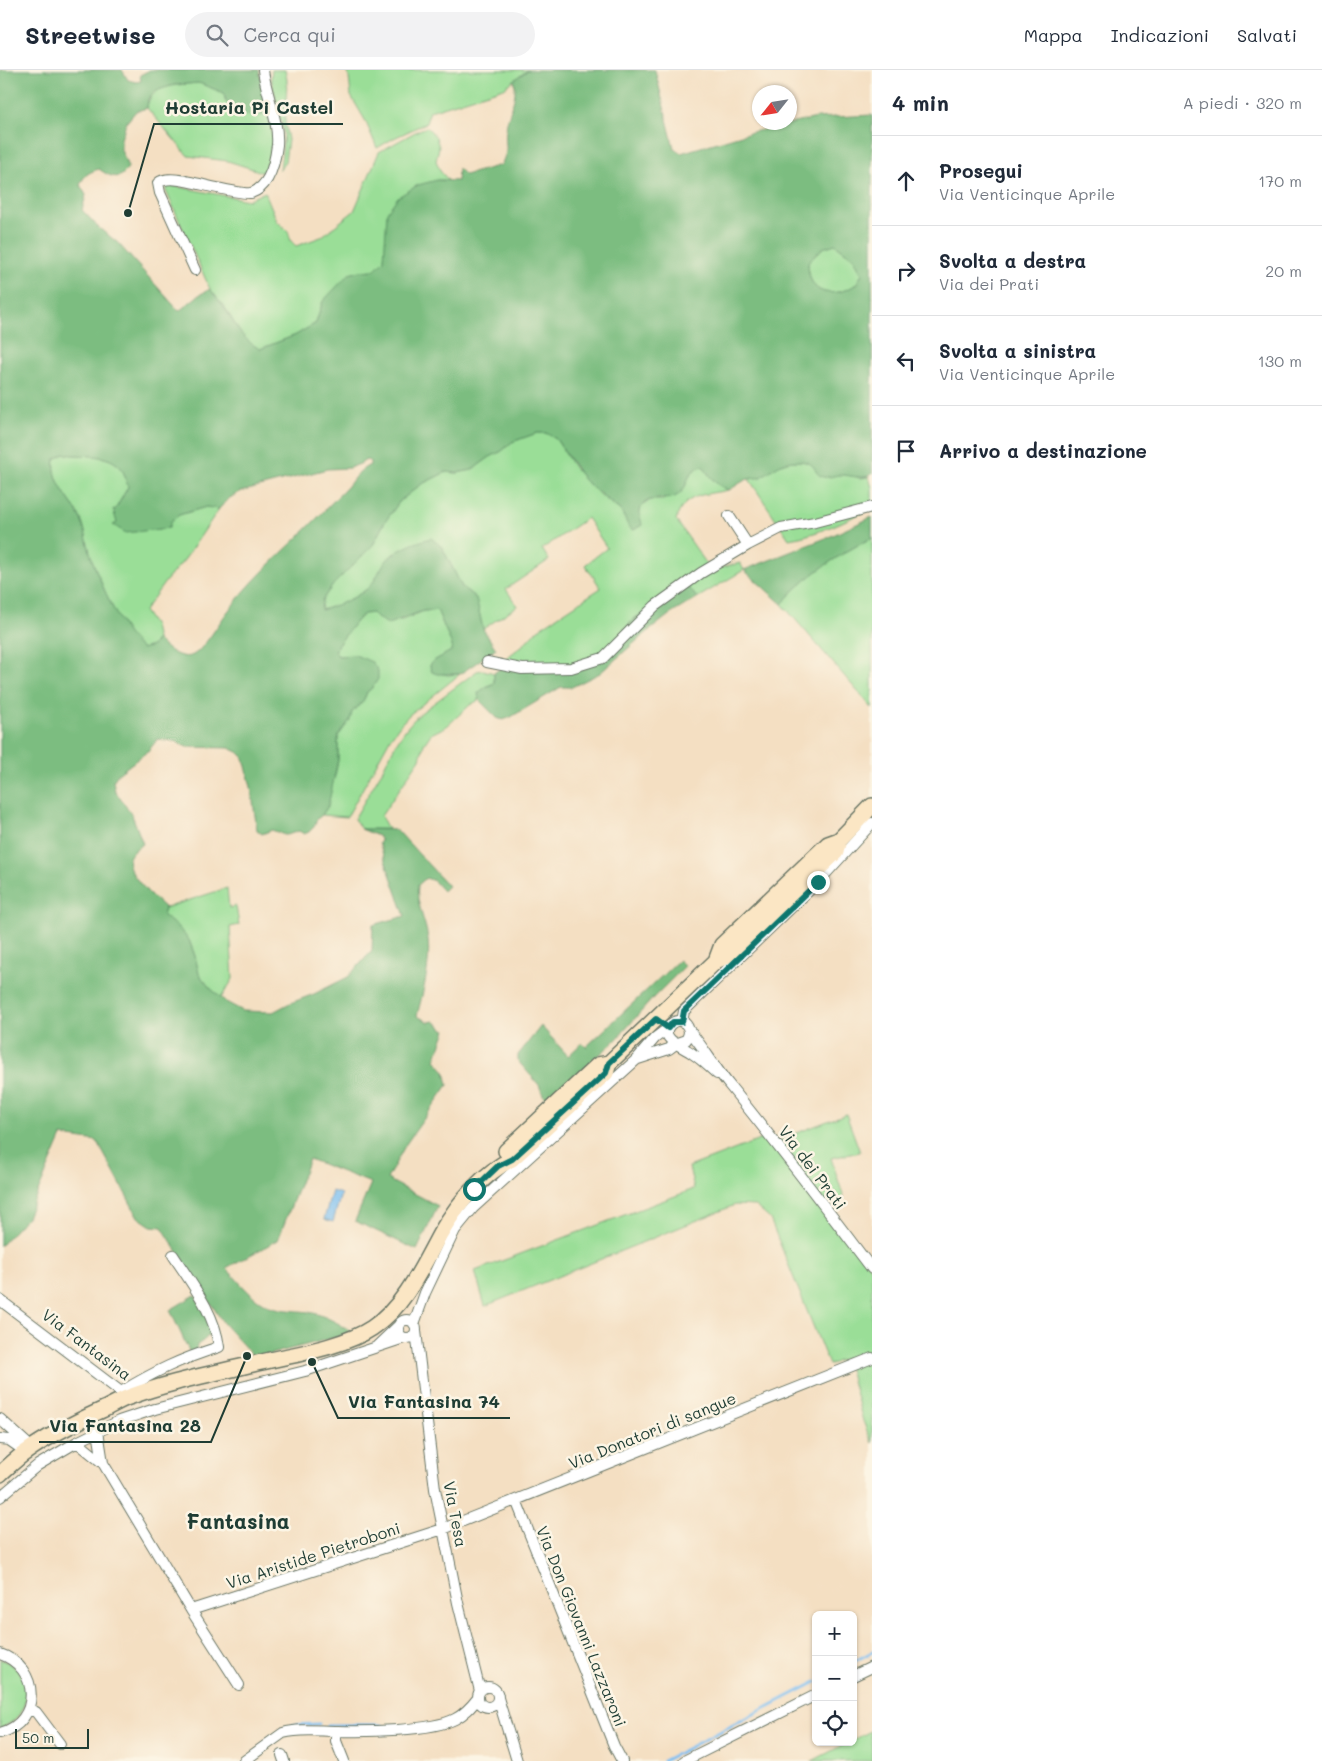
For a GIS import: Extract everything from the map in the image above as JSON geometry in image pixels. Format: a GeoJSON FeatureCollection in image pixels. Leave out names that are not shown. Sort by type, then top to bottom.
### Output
{"type":"FeatureCollection","features":[{"type":"Feature","properties":{"kind":"street"},"geometry":{"type":"LineString","coordinates":[[195,270],[160,193],[158,182],[161,180],[177,180],[250,193],[266,184],[277,144],[276,130],[263,70]]}},
{"type":"Feature","properties":{"kind":"street"},"geometry":{"type":"LineString","coordinates":[[487,662],[522,669],[571,668],[603,658],[654,606],[701,573],[748,545],[781,528],[815,522],[872,507]]}},
{"type":"Feature","properties":{"kind":"street"},"geometry":{"type":"LineString","coordinates":[[729,516],[748,545]]}},
{"type":"Feature","properties":{"kind":"street"},"geometry":{"type":"LineString","coordinates":[[0,1497],[38,1465],[77,1442],[119,1421],[155,1409],[305,1371],[414,1335],[425,1293],[456,1230],[473,1208],[636,1060],[664,1025],[669,1006],[716,961],[731,954],[836,852],[839,840],[872,806]]}},
{"type":"Feature","properties":{"kind":"street"},"geometry":{"type":"LineString","coordinates":[[125,1394],[327,1346],[372,1328],[390,1313],[403,1298],[418,1275],[441,1232],[474,1189],[498,1166],[512,1159],[606,1073],[609,1063],[664,1025],[681,1021],[684,1011],[818,882],[872,823]]}},
{"type":"Feature","properties":{"kind":"street","name":"Via dei Prati"},"geometry":{"type":"LineString","coordinates":[[669,1006],[681,1021],[687,1025],[729,1084],[783,1151],[872,1269]]}},
{"type":"Feature","properties":{"kind":"street","name":"Via dei Prati"},"geometry":{"type":"LineString","coordinates":[[664,1025],[668,1037],[694,1055],[729,1084]]}},
{"type":"Feature","properties":{"kind":"street"},"geometry":{"type":"LineString","coordinates":[[636,1060],[669,1049],[677,1043],[686,1040],[689,1030]]}},
{"type":"Feature","properties":{"kind":"street"},"geometry":{"type":"LineString","coordinates":[[125,1394],[158,1370],[186,1357],[218,1347],[217,1332],[211,1317],[173,1255]]}},
{"type":"Feature","properties":{"kind":"street"},"geometry":{"type":"LineString","coordinates":[[372,1350],[400,1324],[425,1293]]}},
{"type":"Feature","properties":{"kind":"street","name":"Via Fantasina"},"geometry":{"type":"LineString","coordinates":[[0,1300],[125,1394],[29,1450],[0,1474]]}},
{"type":"Feature","properties":{"kind":"street"},"geometry":{"type":"LineString","coordinates":[[400,1324],[409,1320],[415,1328]]}},
{"type":"Feature","properties":{"kind":"street"},"geometry":{"type":"LineString","coordinates":[[400,1324],[398,1333],[406,1338]]}},
{"type":"Feature","properties":{"kind":"street","name":"Via Tesa"},"geometry":{"type":"LineString","coordinates":[[415,1328],[435,1488],[460,1610],[482,1692]]}},
{"type":"Feature","properties":{"kind":"street","name":"Via Tesa"},"geometry":{"type":"LineString","coordinates":[[406,1338],[419,1363]]}},
{"type":"Feature","properties":{"kind":"street","name":"Via Donatori di sangue"},"geometry":{"type":"LineString","coordinates":[[443,1529],[872,1358]]}},
{"type":"Feature","properties":{"kind":"street"},"geometry":{"type":"LineString","coordinates":[[0,1419],[29,1450]]}},
{"type":"Feature","properties":{"kind":"street"},"geometry":{"type":"LineString","coordinates":[[98,1431],[103,1463]]}},
{"type":"Feature","properties":{"kind":"street"},"geometry":{"type":"LineString","coordinates":[[0,1439],[8,1440],[29,1450]]}},
{"type":"Feature","properties":{"kind":"street"},"geometry":{"type":"LineString","coordinates":[[77,1442],[103,1463],[239,1685]]}},
{"type":"Feature","properties":{"kind":"street","name":"Via Don Giovanni Lazzaroni"},"geometry":{"type":"LineString","coordinates":[[516,1500],[614,1746],[622,1761]]}},
{"type":"Feature","properties":{"kind":"street","name":"Via Aristide Pietroboni"},"geometry":{"type":"LineString","coordinates":[[192,1610],[443,1529]]}},
{"type":"Feature","properties":{"kind":"street"},"geometry":{"type":"LineString","coordinates":[[0,1654],[10,1657],[21,1667],[29,1680],[31,1694],[28,1709],[20,1722],[8,1731],[0,1733]]}},
{"type":"Feature","properties":{"kind":"street"},"geometry":{"type":"LineString","coordinates":[[857,1674],[872,1666]]}},
{"type":"Feature","properties":{"kind":"street"},"geometry":{"type":"LineString","coordinates":[[244,1761],[283,1733],[290,1731],[411,1728],[442,1724],[470,1709],[482,1692],[496,1690],[502,1716],[517,1761]]}},
{"type":"Feature","properties":{"kind":"street"},"geometry":{"type":"LineString","coordinates":[[482,1692],[480,1704],[502,1716]]}},
{"type":"Feature","properties":{"kind":"street"},"geometry":{"type":"LineString","coordinates":[[684,1761],[812,1697]]}},
{"type":"Feature","properties":{"kind":"street"},"geometry":{"type":"LineString","coordinates":[[470,1709],[488,1707],[495,1704],[498,1698]]}},
{"type":"Feature","properties":{"kind":"street"},"geometry":{"type":"LineString","coordinates":[[28,1709],[36,1712],[60,1744]]}},
{"type":"Feature","properties":{"kind":"street"},"geometry":{"type":"LineString","coordinates":[[336,1731],[336,1741],[344,1761]]}},
{"type":"Feature","properties":{"kind":"green space"},"geometry":{"type":"Polygon","coordinates":[[[0,70],[122,70],[128,80],[136,82],[141,81],[140,75],[150,70],[259,70],[268,114],[253,116],[240,114],[230,107],[224,93],[199,83],[174,85],[155,91],[148,99],[147,108],[136,111],[126,123],[121,139],[121,150],[128,167],[125,172],[115,177],[99,169],[92,171],[87,174],[80,185],[86,195],[82,210],[99,228],[117,242],[179,311],[210,289],[243,336],[260,349],[296,335],[316,323],[323,301],[349,274],[374,270],[384,260],[387,212],[398,197],[418,185],[437,180],[457,181],[458,168],[465,175],[501,165],[506,148],[507,124],[515,93],[514,80],[528,70],[655,70],[674,148],[681,153],[762,130],[797,130],[797,122],[817,118],[872,115],[872,474],[864,477],[838,475],[823,477],[810,464],[793,461],[778,466],[761,477],[750,478],[729,490],[716,482],[702,466],[692,472],[682,492],[678,495],[645,502],[640,510],[642,525],[634,530],[629,528],[622,512],[584,480],[556,439],[546,433],[537,433],[512,442],[502,451],[472,470],[457,473],[446,472],[420,485],[400,501],[384,523],[373,545],[333,585],[322,600],[321,610],[356,596],[370,586],[390,557],[407,546],[431,538],[442,547],[462,587],[476,598],[483,629],[496,649],[460,674],[437,674],[432,672],[430,666],[432,662],[451,651],[452,645],[437,610],[423,611],[388,624],[372,613],[364,614],[357,620],[335,651],[338,656],[355,655],[372,662],[378,670],[378,679],[367,692],[363,702],[352,712],[350,720],[338,736],[338,760],[328,806],[309,832],[304,834],[299,831],[286,835],[272,830],[262,834],[257,830],[251,787],[244,758],[238,752],[229,748],[187,747],[173,741],[158,739],[148,751],[118,774],[113,781],[115,791],[132,815],[143,844],[129,858],[131,870],[141,885],[165,908],[163,916],[177,926],[189,940],[199,974],[210,988],[226,1002],[243,1011],[273,1012],[348,977],[372,951],[373,925],[405,916],[379,843],[381,841],[378,836],[361,829],[397,830],[448,886],[443,891],[434,881],[426,878],[418,885],[419,905],[427,932],[429,949],[426,978],[417,1016],[429,1022],[434,1021],[446,1030],[435,1060],[445,1071],[448,1085],[406,1144],[387,1179],[438,1206],[417,1250],[355,1221],[371,1183],[309,1159],[278,1240],[226,1268],[248,1292],[268,1306],[315,1313],[351,1331],[337,1337],[263,1356],[253,1356],[224,1324],[162,1227],[151,1226],[138,1217],[97,1141],[62,1136],[27,1217],[0,1246],[0,70]],[[835,244],[823,248],[808,262],[810,276],[815,286],[819,290],[830,293],[850,288],[856,284],[862,274],[854,258],[835,244]],[[64,454],[55,459],[55,469],[60,485],[83,525],[94,565],[108,598],[128,633],[142,649],[152,646],[157,639],[168,650],[183,656],[193,655],[197,652],[251,584],[342,493],[363,469],[370,465],[370,461],[366,460],[349,468],[327,469],[240,492],[228,499],[219,509],[206,507],[179,515],[171,521],[169,528],[126,533],[113,525],[117,523],[113,509],[115,510],[128,487],[124,475],[116,463],[109,459],[64,454]]]}},
{"type":"Feature","properties":{"kind":"green space"},"geometry":{"type":"Polygon","coordinates":[[[272,70],[285,70],[287,80],[285,123],[288,140],[285,161],[280,170],[284,134],[271,78],[272,70]]]}},
{"type":"Feature","properties":{"kind":"green space"},"geometry":{"type":"Polygon","coordinates":[[[345,70],[528,70],[504,88],[430,111],[426,123],[377,148],[365,120],[351,96],[349,77],[345,70]]]}},
{"type":"Feature","properties":{"kind":"green space"},"geometry":{"type":"Polygon","coordinates":[[[199,83],[224,93],[225,100],[255,116],[268,114],[273,139],[265,173],[228,161],[188,156],[147,108],[153,94],[159,90],[174,85],[199,83]]]}},
{"type":"Feature","properties":{"kind":"green space"},"geometry":{"type":"Polygon","coordinates":[[[427,127],[436,137],[439,147],[436,161],[441,172],[448,180],[437,180],[386,240],[384,260],[374,270],[360,271],[323,301],[316,323],[296,335],[260,349],[249,343],[241,335],[226,309],[210,289],[166,191],[168,185],[248,200],[265,192],[277,221],[288,231],[291,241],[296,246],[321,237],[354,211],[379,152],[427,127]]]}},
{"type":"Feature","properties":{"kind":"green space"},"geometry":{"type":"Polygon","coordinates":[[[835,244],[854,258],[862,274],[856,284],[850,288],[830,293],[819,290],[815,286],[810,276],[808,262],[823,248],[835,244]]]}},
{"type":"Feature","properties":{"kind":"green space"},"geometry":{"type":"Polygon","coordinates":[[[537,433],[546,433],[556,439],[575,469],[599,494],[622,512],[627,523],[650,500],[663,500],[686,485],[693,471],[702,466],[716,482],[729,490],[690,500],[684,505],[676,520],[711,570],[740,563],[744,570],[697,598],[690,589],[635,618],[603,652],[589,663],[522,668],[505,659],[523,645],[537,630],[601,588],[585,565],[607,548],[587,518],[542,549],[549,560],[506,589],[517,606],[483,629],[476,598],[462,587],[442,547],[408,549],[393,554],[367,589],[345,602],[321,610],[322,600],[333,585],[373,545],[384,523],[400,501],[420,485],[446,472],[457,473],[472,470],[502,451],[512,442],[537,433]]]}},
{"type":"Feature","properties":{"kind":"green space"},"geometry":{"type":"Polygon","coordinates":[[[64,454],[102,457],[116,463],[121,468],[128,487],[115,510],[171,521],[179,515],[206,507],[219,509],[185,559],[144,611],[154,626],[157,639],[152,646],[141,649],[134,642],[108,598],[92,560],[83,524],[57,477],[55,459],[64,454]]]}},
{"type":"Feature","properties":{"kind":"green space"},"geometry":{"type":"Polygon","coordinates":[[[789,461],[811,464],[815,467],[818,474],[849,475],[860,478],[869,477],[872,488],[872,508],[821,531],[789,539],[749,479],[755,478],[789,461]]]}},
{"type":"Feature","properties":{"kind":"green space"},"geometry":{"type":"Polygon","coordinates":[[[872,517],[872,538],[824,566],[800,585],[782,604],[744,570],[831,536],[872,517]]]}},
{"type":"Feature","properties":{"kind":"green space"},"geometry":{"type":"Polygon","coordinates":[[[872,538],[872,708],[782,604],[800,585],[824,566],[872,538]]]}},
{"type":"Feature","properties":{"kind":"green space"},"geometry":{"type":"Polygon","coordinates":[[[681,585],[690,589],[697,598],[669,615],[600,673],[572,687],[561,687],[503,720],[497,718],[479,700],[478,693],[494,683],[494,673],[501,668],[505,659],[522,668],[589,663],[603,652],[635,618],[656,605],[681,585]]]}},
{"type":"Feature","properties":{"kind":"green space"},"geometry":{"type":"Polygon","coordinates":[[[437,610],[452,645],[451,651],[432,662],[430,666],[432,672],[448,675],[460,674],[409,715],[400,725],[391,737],[347,817],[322,815],[328,806],[331,785],[335,776],[338,760],[338,736],[350,720],[352,712],[363,702],[367,692],[373,687],[363,659],[355,655],[338,656],[335,651],[337,646],[364,614],[372,613],[377,618],[402,620],[424,611],[437,610]]]}},
{"type":"Feature","properties":{"kind":"green space"},"geometry":{"type":"Polygon","coordinates":[[[483,670],[494,673],[494,683],[479,693],[479,700],[470,705],[447,726],[431,734],[424,744],[420,759],[381,816],[388,829],[361,829],[354,819],[403,732],[422,712],[477,671],[483,670]]]}},
{"type":"Feature","properties":{"kind":"green space"},"geometry":{"type":"Polygon","coordinates":[[[227,888],[229,908],[236,906],[239,925],[230,927],[233,979],[221,998],[199,974],[189,940],[163,916],[165,908],[227,888]]]}},
{"type":"Feature","properties":{"kind":"green space"},"geometry":{"type":"Polygon","coordinates":[[[679,960],[685,966],[653,998],[616,1040],[549,1100],[543,1095],[539,1085],[518,1061],[518,1055],[541,1026],[568,1056],[582,1043],[586,1047],[679,960]]]}},
{"type":"Feature","properties":{"kind":"green space"},"geometry":{"type":"Polygon","coordinates":[[[846,1114],[860,1152],[831,1158],[844,1198],[825,1208],[872,1270],[872,1443],[863,1421],[846,1358],[829,1365],[770,1219],[755,1206],[735,1205],[485,1306],[475,1271],[694,1189],[689,1167],[762,1139],[776,1143],[846,1114]]]}},
{"type":"Feature","properties":{"kind":"green space"},"geometry":{"type":"Polygon","coordinates":[[[195,1295],[205,1314],[210,1330],[207,1337],[197,1345],[196,1351],[190,1353],[170,1310],[195,1295]]]}},
{"type":"Feature","properties":{"kind":"green space"},"geometry":{"type":"Polygon","coordinates":[[[0,1659],[11,1664],[19,1672],[23,1679],[26,1694],[23,1708],[19,1715],[11,1723],[0,1728],[0,1659]]]}},
{"type":"Feature","properties":{"kind":"green space"},"geometry":{"type":"Polygon","coordinates":[[[871,1731],[872,1761],[812,1761],[841,1746],[857,1746],[857,1738],[871,1731]]]}},
{"type":"Feature","properties":{"kind":"water"},"geometry":{"type":"Polygon","coordinates":[[[332,1191],[341,1194],[333,1222],[324,1219],[332,1191]]]}},
{"type":"Feature","properties":{"kind":"waterway"},"geometry":{"type":"LineString","coordinates":[[857,1660],[872,1652]]}},
{"type":"Feature","properties":{"kind":"waterway"},"geometry":{"type":"LineString","coordinates":[[663,1761],[812,1684]]}},
{"type":"Feature","properties":{"kind":"waterway"},"geometry":{"type":"LineString","coordinates":[[293,1725],[319,1724]]}},
{"type":"Feature","properties":{"kind":"waterway"},"geometry":{"type":"LineString","coordinates":[[327,1725],[382,1725]]}},
{"type":"Feature","properties":{"kind":"place","name":"Hostaria Pi Castel"},"geometry":{"type":"Point","coordinates":[128,213]}},
{"type":"Feature","properties":{"kind":"place","name":"Via Fantasina 28"},"geometry":{"type":"Point","coordinates":[247,1356]}},
{"type":"Feature","properties":{"kind":"place","name":"Via Fantasina 74"},"geometry":{"type":"Point","coordinates":[312,1362]}},
{"type":"Feature","properties":{"kind":"district","name":"Fantasina"},"geometry":{"type":"Point","coordinates":[238,1520]}},
{"type":"Feature","properties":{"kind":"route"},"geometry":{"type":"LineString","coordinates":[[474,1189],[498,1166],[512,1159],[606,1073],[609,1063],[656,1019],[668,1028],[673,1022],[682,1022],[684,1011],[818,882]]}}]}
